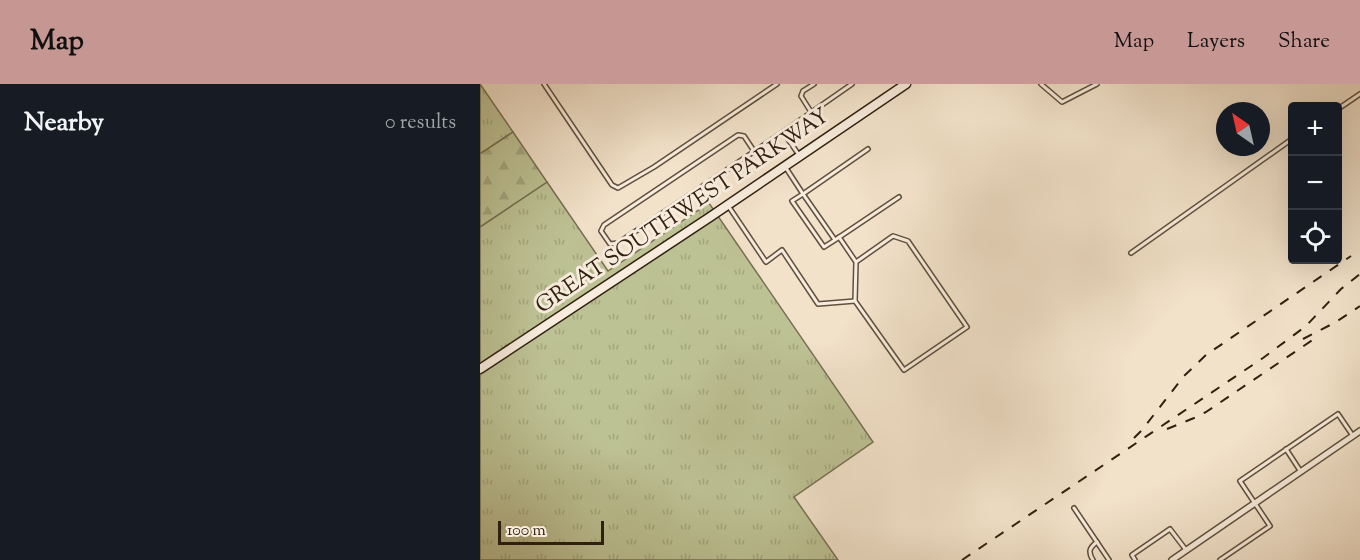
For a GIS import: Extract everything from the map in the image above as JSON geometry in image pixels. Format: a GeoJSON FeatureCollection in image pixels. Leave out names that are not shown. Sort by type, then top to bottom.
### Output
{"type":"FeatureCollection","features":[{"type":"Feature","properties":{"kind":"street","name":"GREAT SOUTHWEST PARKWAY"},"geometry":{"type":"LineString","coordinates":[[480,369],[906,84]]}},
{"type":"Feature","properties":{"kind":"street"},"geometry":{"type":"LineString","coordinates":[[1172,560],[1360,431]]}},
{"type":"Feature","properties":{"kind":"lane"},"geometry":{"type":"LineString","coordinates":[[544,84],[612,185],[618,188],[654,167],[777,84]]}},
{"type":"Feature","properties":{"kind":"lane"},"geometry":{"type":"LineString","coordinates":[[811,112],[801,96],[803,91],[813,84]]}},
{"type":"Feature","properties":{"kind":"lane"},"geometry":{"type":"LineString","coordinates":[[754,151],[744,136],[738,135],[603,225],[600,231],[610,244],[618,243],[783,132],[852,84]]}},
{"type":"Feature","properties":{"kind":"lane"},"geometry":{"type":"LineString","coordinates":[[1041,84],[1062,102],[1097,84]]}},
{"type":"Feature","properties":{"kind":"lane"},"geometry":{"type":"LineString","coordinates":[[1342,106],[1360,94]]}},
{"type":"Feature","properties":{"kind":"lane"},"geometry":{"type":"LineString","coordinates":[[783,132],[800,156]]}},
{"type":"Feature","properties":{"kind":"lane"},"geometry":{"type":"LineString","coordinates":[[1131,252],[1288,142]]}},
{"type":"Feature","properties":{"kind":"lane"},"geometry":{"type":"LineString","coordinates":[[868,149],[792,201],[824,247],[899,197]]}},
{"type":"Feature","properties":{"kind":"lane"},"geometry":{"type":"LineString","coordinates":[[785,166],[835,240]]}},
{"type":"Feature","properties":{"kind":"lane"},"geometry":{"type":"LineString","coordinates":[[728,205],[766,262],[782,250],[818,304],[855,301]]}},
{"type":"Feature","properties":{"kind":"lane"},"geometry":{"type":"LineString","coordinates":[[839,237],[856,262],[855,301],[904,370],[967,327],[908,241],[893,236],[856,262]]}},
{"type":"Feature","properties":{"kind":"lane"},"geometry":{"type":"LineString","coordinates":[[1220,560],[1270,526],[1240,481],[1338,414],[1353,436]]}},
{"type":"Feature","properties":{"kind":"lane"},"geometry":{"type":"LineString","coordinates":[[1286,449],[1301,472]]}},
{"type":"Feature","properties":{"kind":"lane"},"geometry":{"type":"LineString","coordinates":[[1074,508],[1109,560]]}},
{"type":"Feature","properties":{"kind":"lane"},"geometry":{"type":"LineString","coordinates":[[1135,560],[1132,555],[1170,529],[1186,550]]}},
{"type":"Feature","properties":{"kind":"lane"},"geometry":{"type":"LineString","coordinates":[[1093,560],[1089,554],[1090,549],[1097,542]]}},
{"type":"Feature","properties":{"kind":"green space"},"geometry":{"type":"Polygon","coordinates":[[[480,84],[513,132],[480,154],[480,84]]]}},
{"type":"Feature","properties":{"kind":"green space"},"geometry":{"type":"Polygon","coordinates":[[[513,132],[547,182],[480,227],[480,154],[513,132]]]}},
{"type":"Feature","properties":{"kind":"green space"},"geometry":{"type":"Polygon","coordinates":[[[547,182],[608,271],[709,203],[873,442],[794,497],[838,560],[480,560],[480,227],[547,182]]]}},
{"type":"Feature","properties":{"kind":"railway"},"geometry":{"type":"LineString","coordinates":[[1134,438],[1184,376],[1206,355],[1351,256]]}},
{"type":"Feature","properties":{"kind":"railway"},"geometry":{"type":"LineString","coordinates":[[962,560],[1263,358],[1306,326],[1341,289],[1360,274]]}},
{"type":"Feature","properties":{"kind":"railway"},"geometry":{"type":"LineString","coordinates":[[1303,339],[1336,322],[1360,306]]}},
{"type":"Feature","properties":{"kind":"railway"},"geometry":{"type":"LineString","coordinates":[[1167,429],[1206,412],[1314,339]]}}]}
